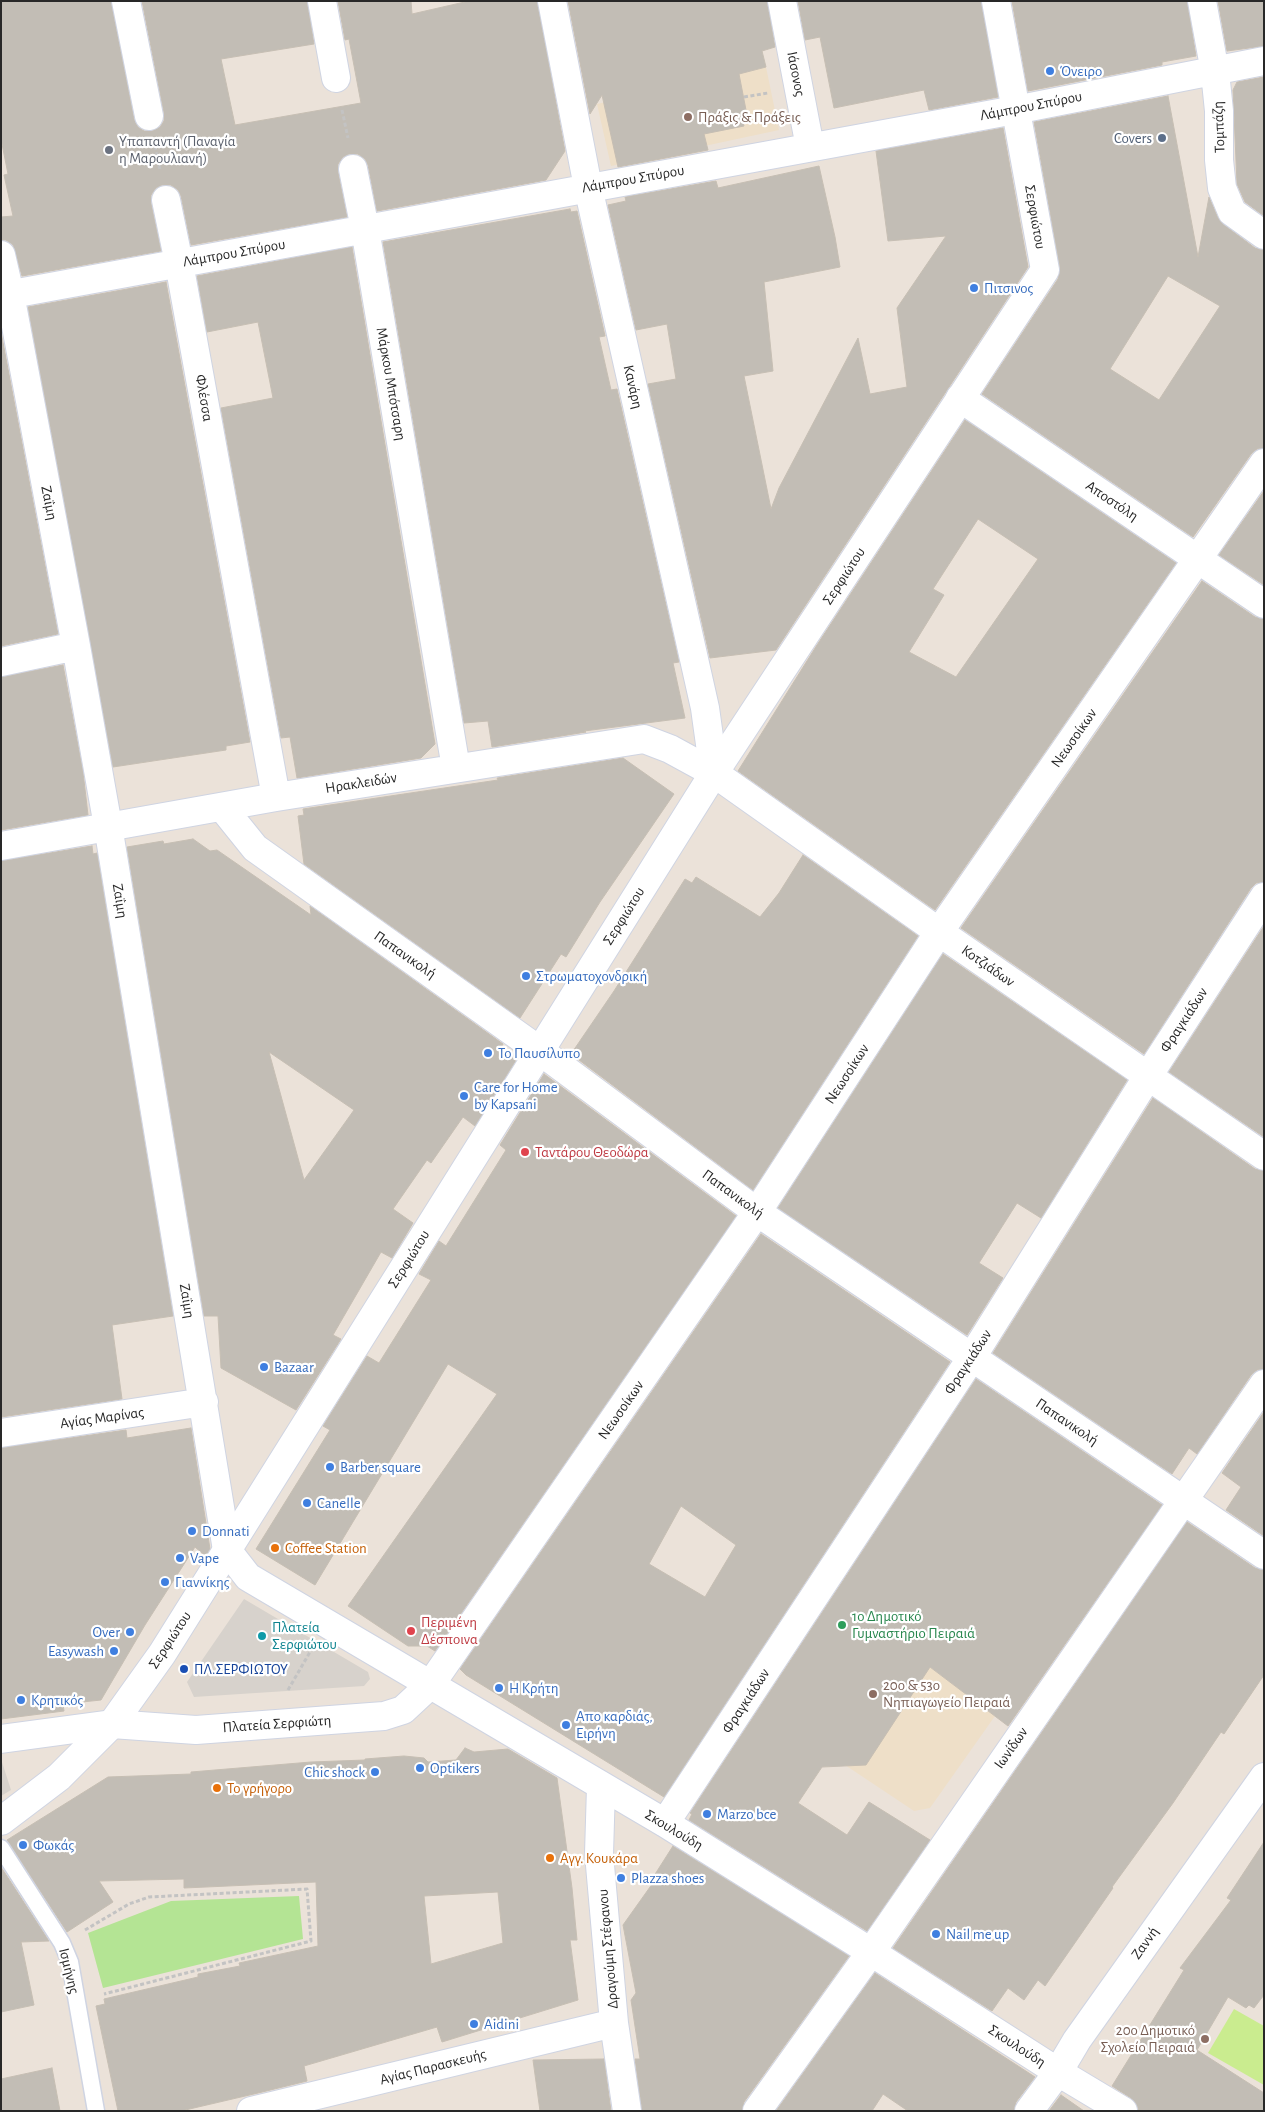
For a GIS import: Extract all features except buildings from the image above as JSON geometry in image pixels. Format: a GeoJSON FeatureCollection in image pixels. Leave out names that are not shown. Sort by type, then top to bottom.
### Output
{"type":"FeatureCollection","features":[{"type":"Feature","properties":{"kind":"street"},"geometry":{"type":"LineString","coordinates":[[126,1],[149,116]]}},
{"type":"Feature","properties":{"kind":"street"},"geometry":{"type":"LineString","coordinates":[[322,1],[336,78]]}},
{"type":"Feature","properties":{"kind":"street","name":"Κανάρη"},"geometry":{"type":"LineString","coordinates":[[552,1],[588,187],[705,708],[714,773]]}},
{"type":"Feature","properties":{"kind":"street","name":"Ιάσονος"},"geometry":{"type":"LineString","coordinates":[[782,1],[810,146]]}},
{"type":"Feature","properties":{"kind":"street","name":"Σερφιώτου"},"geometry":{"type":"LineString","coordinates":[[1,1821],[59,1778],[112,1724],[162,1654],[714,773],[1045,270],[996,1]]}},
{"type":"Feature","properties":{"kind":"street","name":"Τομπάζη"},"geometry":{"type":"LineString","coordinates":[[1202,1],[1220,111],[1222,188],[1232,212],[1264,235]]}},
{"type":"Feature","properties":{"kind":"street","name":"Λάμπρου Σπύρου"},"geometry":{"type":"LineString","coordinates":[[6,295],[810,146],[1015,110],[1264,61]]}},
{"type":"Feature","properties":{"kind":"street","name":"Μάρκου Μπότσαρη"},"geometry":{"type":"LineString","coordinates":[[353,170],[365,229],[456,768]]}},
{"type":"Feature","properties":{"kind":"street","name":"Φλέσσα"},"geometry":{"type":"LineString","coordinates":[[166,200],[276,797]]}},
{"type":"Feature","properties":{"kind":"street","name":"Ζαΐμη"},"geometry":{"type":"LineString","coordinates":[[1,255],[6,295],[76,646],[108,826],[227,1550]]}},
{"type":"Feature","properties":{"kind":"street","name":"Αποστόλη"},"geometry":{"type":"LineString","coordinates":[[960,398],[1264,604]]}},
{"type":"Feature","properties":{"kind":"street","name":"Νεωσοίκων"},"geometry":{"type":"LineString","coordinates":[[431,1684],[758,1212],[939,932],[1264,464]]}},
{"type":"Feature","properties":{"kind":"street"},"geometry":{"type":"LineString","coordinates":[[1,662],[76,646]]}},
{"type":"Feature","properties":{"kind":"street","name":"Ηρακλειδών"},"geometry":{"type":"LineString","coordinates":[[1,846],[276,797],[644,739],[670,749],[714,773]]}},
{"type":"Feature","properties":{"kind":"street","name":"Κοτζιάδων"},"geometry":{"type":"LineString","coordinates":[[714,773],[939,932],[1264,1156]]}},
{"type":"Feature","properties":{"kind":"street","name":"Παπανικολή"},"geometry":{"type":"LineString","coordinates":[[222,806],[255,848],[540,1051],[758,1212],[1264,1555]]}},
{"type":"Feature","properties":{"kind":"street","name":"Φραγκιάδων"},"geometry":{"type":"LineString","coordinates":[[665,1823],[972,1357],[1148,1076],[1264,897]]}},
{"type":"Feature","properties":{"kind":"street","name":"Ιωνίδων"},"geometry":{"type":"LineString","coordinates":[[757,2111],[871,1952],[1264,1384]]}},
{"type":"Feature","properties":{"kind":"street","name":"Αγίας Μαρίνας"},"geometry":{"type":"LineString","coordinates":[[1,1433],[204,1402]]}},
{"type":"Feature","properties":{"kind":"street","name":"Σκουλούδη"},"geometry":{"type":"LineString","coordinates":[[227,1550],[248,1577],[431,1684],[601,1787],[665,1823],[1058,2072],[1123,2111]]}},
{"type":"Feature","properties":{"kind":"street","name":"Πλατεία Σερφιώτη"},"geometry":{"type":"LineString","coordinates":[[1,1739],[112,1724],[196,1730],[384,1716],[403,1710],[431,1684]]}},
{"type":"Feature","properties":{"kind":"street","name":"Ζαννή"},"geometry":{"type":"LineString","coordinates":[[1029,2111],[1058,2072],[1077,2040],[1264,1777]]}},
{"type":"Feature","properties":{"kind":"street","name":"Δραγούμη Στέφανου"},"geometry":{"type":"LineString","coordinates":[[601,1787],[599,1854],[614,2023],[627,2111]]}},
{"type":"Feature","properties":{"kind":"street","name":"Αγίας Παρασκευής"},"geometry":{"type":"LineString","coordinates":[[251,2111],[614,2023]]}},
{"type":"Feature","properties":{"kind":"lane","name":"Ισμήνης"},"geometry":{"type":"LineString","coordinates":[[1,1848],[62,1943],[70,1962],[96,2111]]}},
{"type":"Feature","properties":{"kind":"path"},"geometry":{"type":"LineString","coordinates":[[336,78],[353,170]]}},
{"type":"Feature","properties":{"kind":"path"},"geometry":{"type":"LineString","coordinates":[[744,97],[764,93]]}},
{"type":"Feature","properties":{"kind":"path"},"geometry":{"type":"LineString","coordinates":[[149,116],[166,200]]}},
{"type":"Feature","properties":{"kind":"path"},"geometry":{"type":"LineString","coordinates":[[268,1725],[327,1624]]}},
{"type":"Feature","properties":{"kind":"path"},"geometry":{"type":"LineString","coordinates":[[62,1943],[129,1904],[149,1897],[307,1889],[311,1940],[76,2002]]}},
{"type":"Feature","properties":{"kind":"shaded area","name":"Πράξις & Πράξεις"},"geometry":{"type":"Polygon","coordinates":[[[766,67],[779,130],[611,166],[597,104],[766,67]]]}},
{"type":"Feature","properties":{"kind":"shaded area","name":"Πλατεία Σερφιώτου"},"geometry":{"type":"Polygon","coordinates":[[[244,1599],[368,1672],[370,1679],[364,1686],[194,1697],[187,1682],[244,1599]]]}},
{"type":"Feature","properties":{"kind":"shaded area"},"geometry":{"type":"Polygon","coordinates":[[[921,1660],[995,1716],[930,1808],[914,1811],[845,1765],[921,1660]]]}},
{"type":"Feature","properties":{"kind":"shaded area"},"geometry":{"type":"Polygon","coordinates":[[[1,1759],[11,1790],[1,1796],[1,1759]]]}},
{"type":"Feature","properties":{"kind":"green space"},"geometry":{"type":"Polygon","coordinates":[[[299,1896],[303,1939],[103,1988],[88,1933],[171,1901],[299,1896]]]}},
{"type":"Feature","properties":{"kind":"green space"},"geometry":{"type":"Polygon","coordinates":[[[1234,2009],[1264,2026],[1264,2085],[1208,2053],[1234,2009]]]}},
{"type":"Feature","properties":{"kind":"place","name":"Όνειρο"},"geometry":{"type":"Point","coordinates":[1050,71]}},
{"type":"Feature","properties":{"kind":"place","name":"Πράξις & Πράξεις"},"geometry":{"type":"Point","coordinates":[688,117]}},
{"type":"Feature","properties":{"kind":"place","name":"Covers"},"geometry":{"type":"Point","coordinates":[1162,138]}},
{"type":"Feature","properties":{"kind":"place","name":"Υπαπαντή (Παναγία η Μαρουλιανή)"},"geometry":{"type":"Point","coordinates":[109,150]}},
{"type":"Feature","properties":{"kind":"place","name":"Πιτσινος"},"geometry":{"type":"Point","coordinates":[974,288]}},
{"type":"Feature","properties":{"kind":"place","name":"Στρωματοχονδρική"},"geometry":{"type":"Point","coordinates":[526,976]}},
{"type":"Feature","properties":{"kind":"place","name":"Το Παυσίλυπο"},"geometry":{"type":"Point","coordinates":[488,1053]}},
{"type":"Feature","properties":{"kind":"place","name":"Care for Home by Kapsani"},"geometry":{"type":"Point","coordinates":[464,1096]}},
{"type":"Feature","properties":{"kind":"place","name":"Ταντάρου Θεοδώρα"},"geometry":{"type":"Point","coordinates":[525,1152]}},
{"type":"Feature","properties":{"kind":"place","name":"Bazaar"},"geometry":{"type":"Point","coordinates":[264,1367]}},
{"type":"Feature","properties":{"kind":"place","name":"Barber square"},"geometry":{"type":"Point","coordinates":[330,1467]}},
{"type":"Feature","properties":{"kind":"place","name":"Canelle"},"geometry":{"type":"Point","coordinates":[307,1503]}},
{"type":"Feature","properties":{"kind":"place","name":"Donnati"},"geometry":{"type":"Point","coordinates":[192,1531]}},
{"type":"Feature","properties":{"kind":"place","name":"Coffee Station"},"geometry":{"type":"Point","coordinates":[275,1548]}},
{"type":"Feature","properties":{"kind":"place","name":"Vape"},"geometry":{"type":"Point","coordinates":[180,1558]}},
{"type":"Feature","properties":{"kind":"place","name":"Γιαννίκης"},"geometry":{"type":"Point","coordinates":[165,1582]}},
{"type":"Feature","properties":{"kind":"place","name":"1ο Δημοτικό Γυμναστήριο Πειραιά"},"geometry":{"type":"Point","coordinates":[842,1625]}},
{"type":"Feature","properties":{"kind":"place","name":"Περιμένη Δέσποινα"},"geometry":{"type":"Point","coordinates":[411,1631]}},
{"type":"Feature","properties":{"kind":"place","name":"Over"},"geometry":{"type":"Point","coordinates":[130,1632]}},
{"type":"Feature","properties":{"kind":"place","name":"Πλατεία Σερφιώτου"},"geometry":{"type":"Point","coordinates":[262,1636]}},
{"type":"Feature","properties":{"kind":"place","name":"Easywash"},"geometry":{"type":"Point","coordinates":[114,1651]}},
{"type":"Feature","properties":{"kind":"place","name":"ΠΛ.ΣΕΡΦΙΩΤΟΥ"},"geometry":{"type":"Point","coordinates":[184,1669]}},
{"type":"Feature","properties":{"kind":"place","name":"Η Κρήτη"},"geometry":{"type":"Point","coordinates":[499,1688]}},
{"type":"Feature","properties":{"kind":"place","name":"20ο & 53ο Νηπιαγωγείο Πειραιά"},"geometry":{"type":"Point","coordinates":[873,1694]}},
{"type":"Feature","properties":{"kind":"place","name":"Κρητικός"},"geometry":{"type":"Point","coordinates":[21,1700]}},
{"type":"Feature","properties":{"kind":"place","name":"Απο καρδιάς, Ειρήνη"},"geometry":{"type":"Point","coordinates":[566,1725]}},
{"type":"Feature","properties":{"kind":"place","name":"Optikers"},"geometry":{"type":"Point","coordinates":[420,1768]}},
{"type":"Feature","properties":{"kind":"place","name":"Chic shock"},"geometry":{"type":"Point","coordinates":[375,1772]}},
{"type":"Feature","properties":{"kind":"place","name":"Το γρήγορο"},"geometry":{"type":"Point","coordinates":[217,1788]}},
{"type":"Feature","properties":{"kind":"place","name":"Marzo bce"},"geometry":{"type":"Point","coordinates":[707,1814]}},
{"type":"Feature","properties":{"kind":"place","name":"Φωκάς"},"geometry":{"type":"Point","coordinates":[23,1845]}},
{"type":"Feature","properties":{"kind":"place","name":"Αγγ. Κουκάρα"},"geometry":{"type":"Point","coordinates":[550,1858]}},
{"type":"Feature","properties":{"kind":"place","name":"Plazza shoes"},"geometry":{"type":"Point","coordinates":[621,1878]}},
{"type":"Feature","properties":{"kind":"place","name":"Nail me up"},"geometry":{"type":"Point","coordinates":[936,1934]}},
{"type":"Feature","properties":{"kind":"place","name":"Aidini"},"geometry":{"type":"Point","coordinates":[474,2024]}},
{"type":"Feature","properties":{"kind":"place","name":"20ο Δημοτικό Σχολείο Πειραιά"},"geometry":{"type":"Point","coordinates":[1205,2039]}}]}
